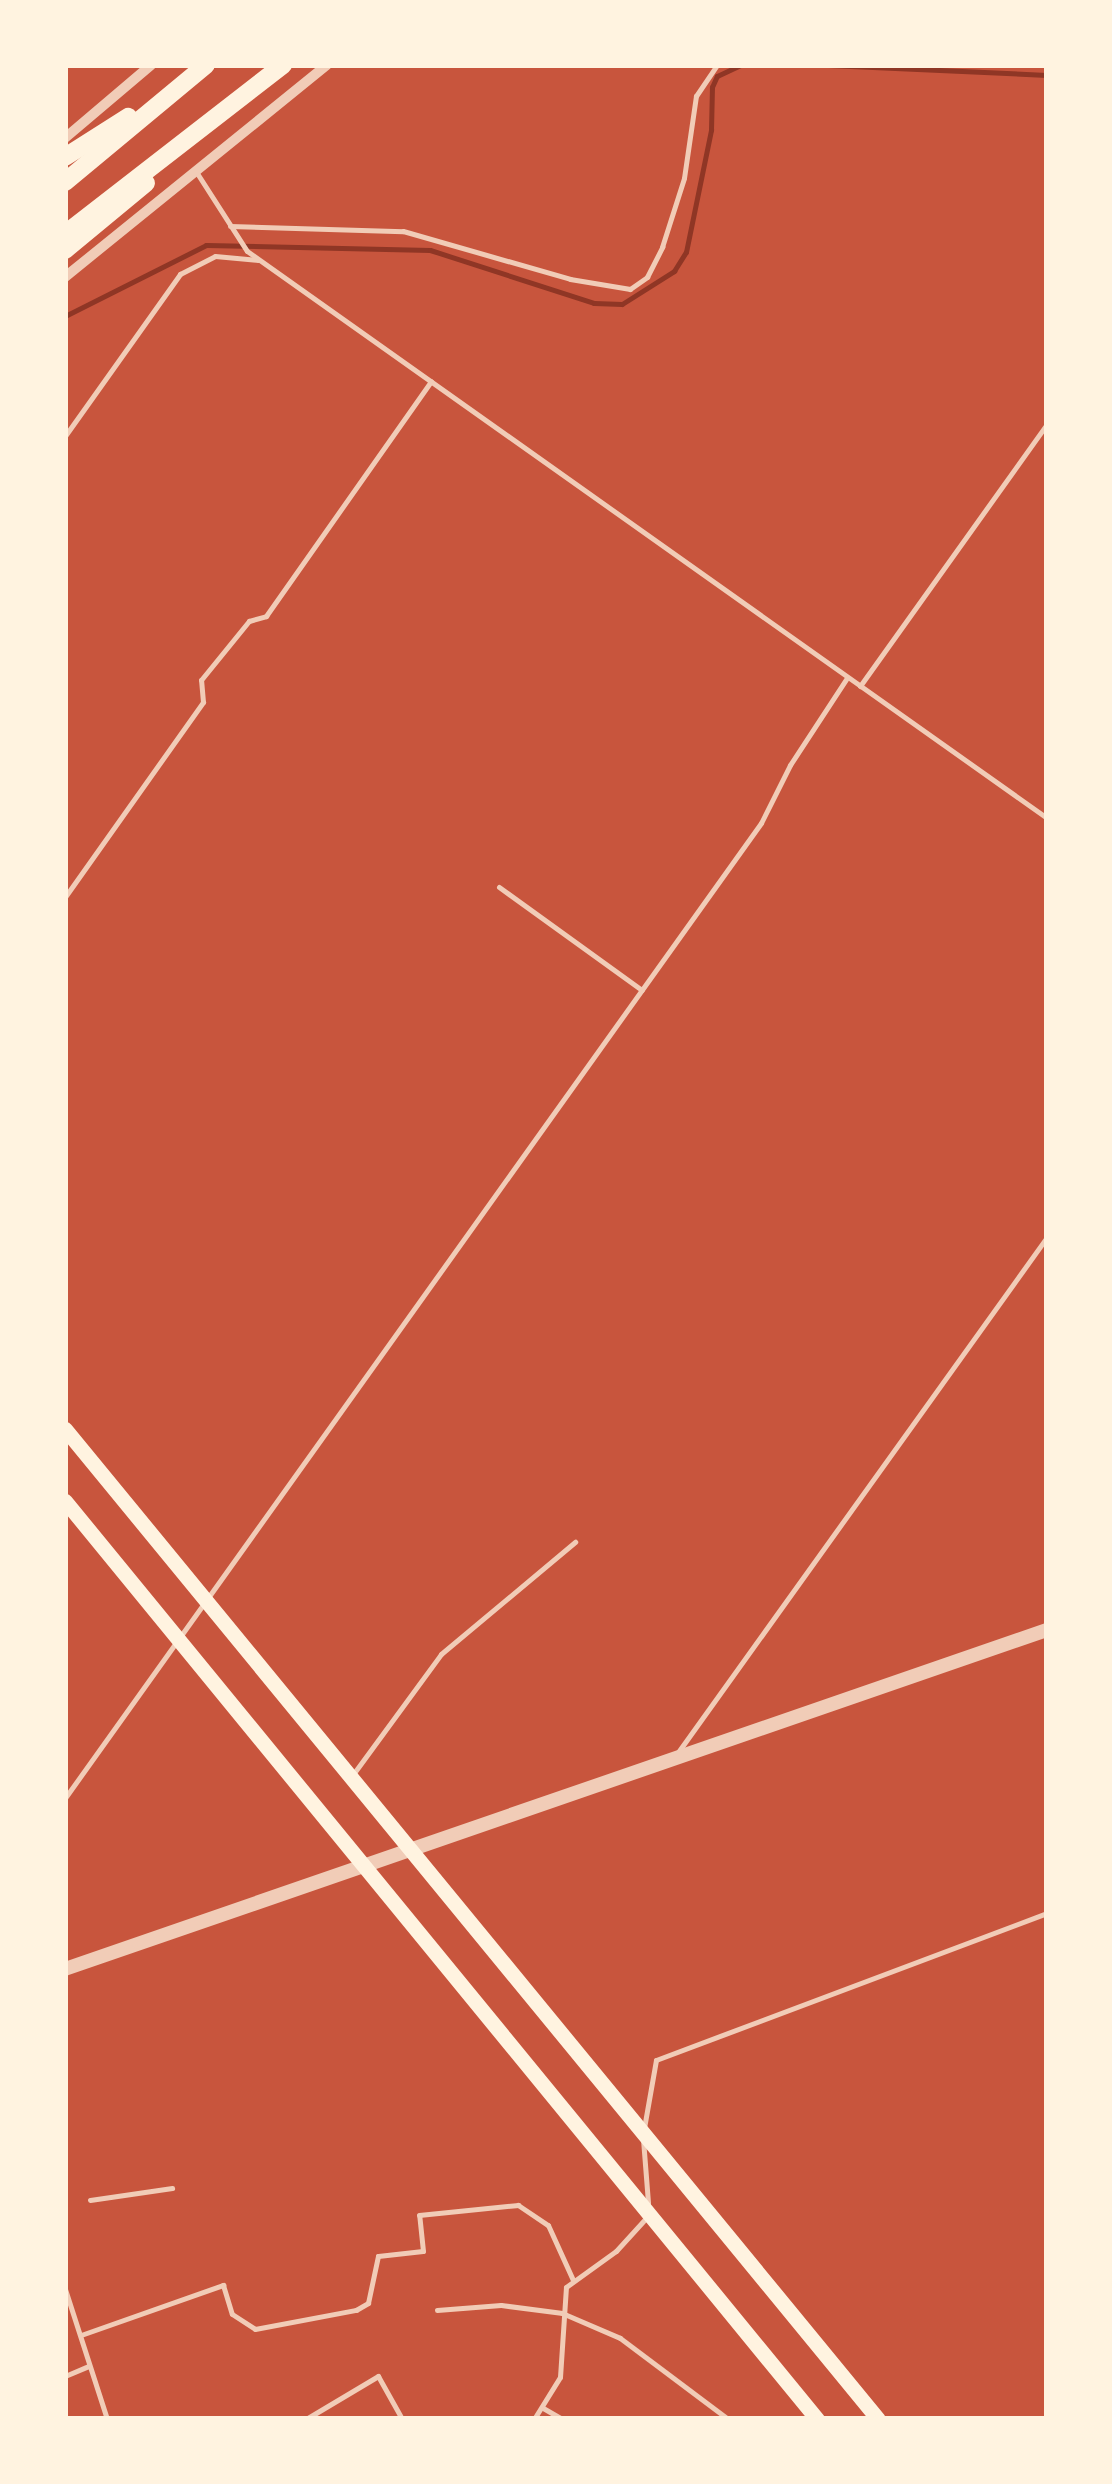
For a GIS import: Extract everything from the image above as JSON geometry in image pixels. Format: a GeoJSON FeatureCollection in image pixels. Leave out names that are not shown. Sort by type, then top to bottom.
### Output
{"type":"FeatureCollection","features":[{"type":"Feature","properties":{"kind":"main road"},"geometry":{"type":"LineString","coordinates":[[65,182],[206,65]]}},
{"type":"Feature","properties":{"kind":"main road"},"geometry":{"type":"LineString","coordinates":[[65,234],[282,65]]}},
{"type":"Feature","properties":{"kind":"main road"},"geometry":{"type":"LineString","coordinates":[[65,157],[176,88]]}},
{"type":"Feature","properties":{"kind":"main road"},"geometry":{"type":"LineString","coordinates":[[65,250],[203,128]]}},
{"type":"Feature","properties":{"kind":"main road"},"geometry":{"type":"LineString","coordinates":[[65,1429],[878,2419]]}},
{"type":"Feature","properties":{"kind":"main road"},"geometry":{"type":"LineString","coordinates":[[65,1501],[180,1633],[817,2419]]}},
{"type":"Feature","properties":{"kind":"street"},"geometry":{"type":"LineString","coordinates":[[65,138],[152,65]]}},
{"type":"Feature","properties":{"kind":"street"},"geometry":{"type":"LineString","coordinates":[[65,277],[327,65]]}},
{"type":"Feature","properties":{"kind":"street"},"geometry":{"type":"LineString","coordinates":[[65,1969],[1047,1630]]}},
{"type":"Feature","properties":{"kind":"lane"},"geometry":{"type":"LineString","coordinates":[[226,225],[403,231],[570,279],[630,288],[648,277],[662,248],[684,178],[696,96],[717,65]]}},
{"type":"Feature","properties":{"kind":"lane"},"geometry":{"type":"LineString","coordinates":[[194,170],[226,225],[247,251],[1047,818]]}},
{"type":"Feature","properties":{"kind":"lane"},"geometry":{"type":"LineString","coordinates":[[65,436],[180,274],[215,256],[261,260]]}},
{"type":"Feature","properties":{"kind":"lane"},"geometry":{"type":"LineString","coordinates":[[65,897],[203,702],[201,680],[250,621],[266,616],[430,381]]}},
{"type":"Feature","properties":{"kind":"lane"},"geometry":{"type":"LineString","coordinates":[[860,686],[1047,424]]}},
{"type":"Feature","properties":{"kind":"lane"},"geometry":{"type":"LineString","coordinates":[[65,1798],[761,823],[790,764],[847,678]]}},
{"type":"Feature","properties":{"kind":"lane"},"geometry":{"type":"LineString","coordinates":[[499,887],[642,990]]}},
{"type":"Feature","properties":{"kind":"lane"},"geometry":{"type":"LineString","coordinates":[[674,1758],[1047,1238]]}},
{"type":"Feature","properties":{"kind":"lane"},"geometry":{"type":"LineString","coordinates":[[353,1776],[441,1654],[575,1542]]}},
{"type":"Feature","properties":{"kind":"lane"},"geometry":{"type":"LineString","coordinates":[[534,2419],[560,2377],[562,2313],[573,2280],[616,2251],[649,2214],[643,2135],[656,2060],[1047,1912]]}},
{"type":"Feature","properties":{"kind":"lane"},"geometry":{"type":"LineString","coordinates":[[90,2200],[172,2188]]}},
{"type":"Feature","properties":{"kind":"lane"},"geometry":{"type":"LineString","coordinates":[[80,2334],[223,2286],[232,2314],[255,2329],[356,2310],[368,2303],[378,2256],[422,2251],[420,2215],[518,2205],[548,2224],[573,2280]]}},
{"type":"Feature","properties":{"kind":"lane"},"geometry":{"type":"LineString","coordinates":[[65,2289],[107,2419]]}},
{"type":"Feature","properties":{"kind":"lane"},"geometry":{"type":"LineString","coordinates":[[438,2310],[501,2304],[562,2313],[620,2338],[728,2419]]}},
{"type":"Feature","properties":{"kind":"lane"},"geometry":{"type":"LineString","coordinates":[[65,2376],[89,2366]]}},
{"type":"Feature","properties":{"kind":"lane"},"geometry":{"type":"LineString","coordinates":[[306,2419],[378,2376],[402,2419]]}},
{"type":"Feature","properties":{"kind":"lane"},"geometry":{"type":"LineString","coordinates":[[542,2407],[562,2419]]}},
{"type":"Feature","properties":{"kind":"waterway"},"geometry":{"type":"LineString","coordinates":[[65,316],[206,245],[430,250],[594,303],[622,304],[674,271],[686,252],[711,130],[712,87],[717,76],[741,65]]}},
{"type":"Feature","properties":{"kind":"waterway"},"geometry":{"type":"LineString","coordinates":[[828,65],[1047,75]]}}]}
